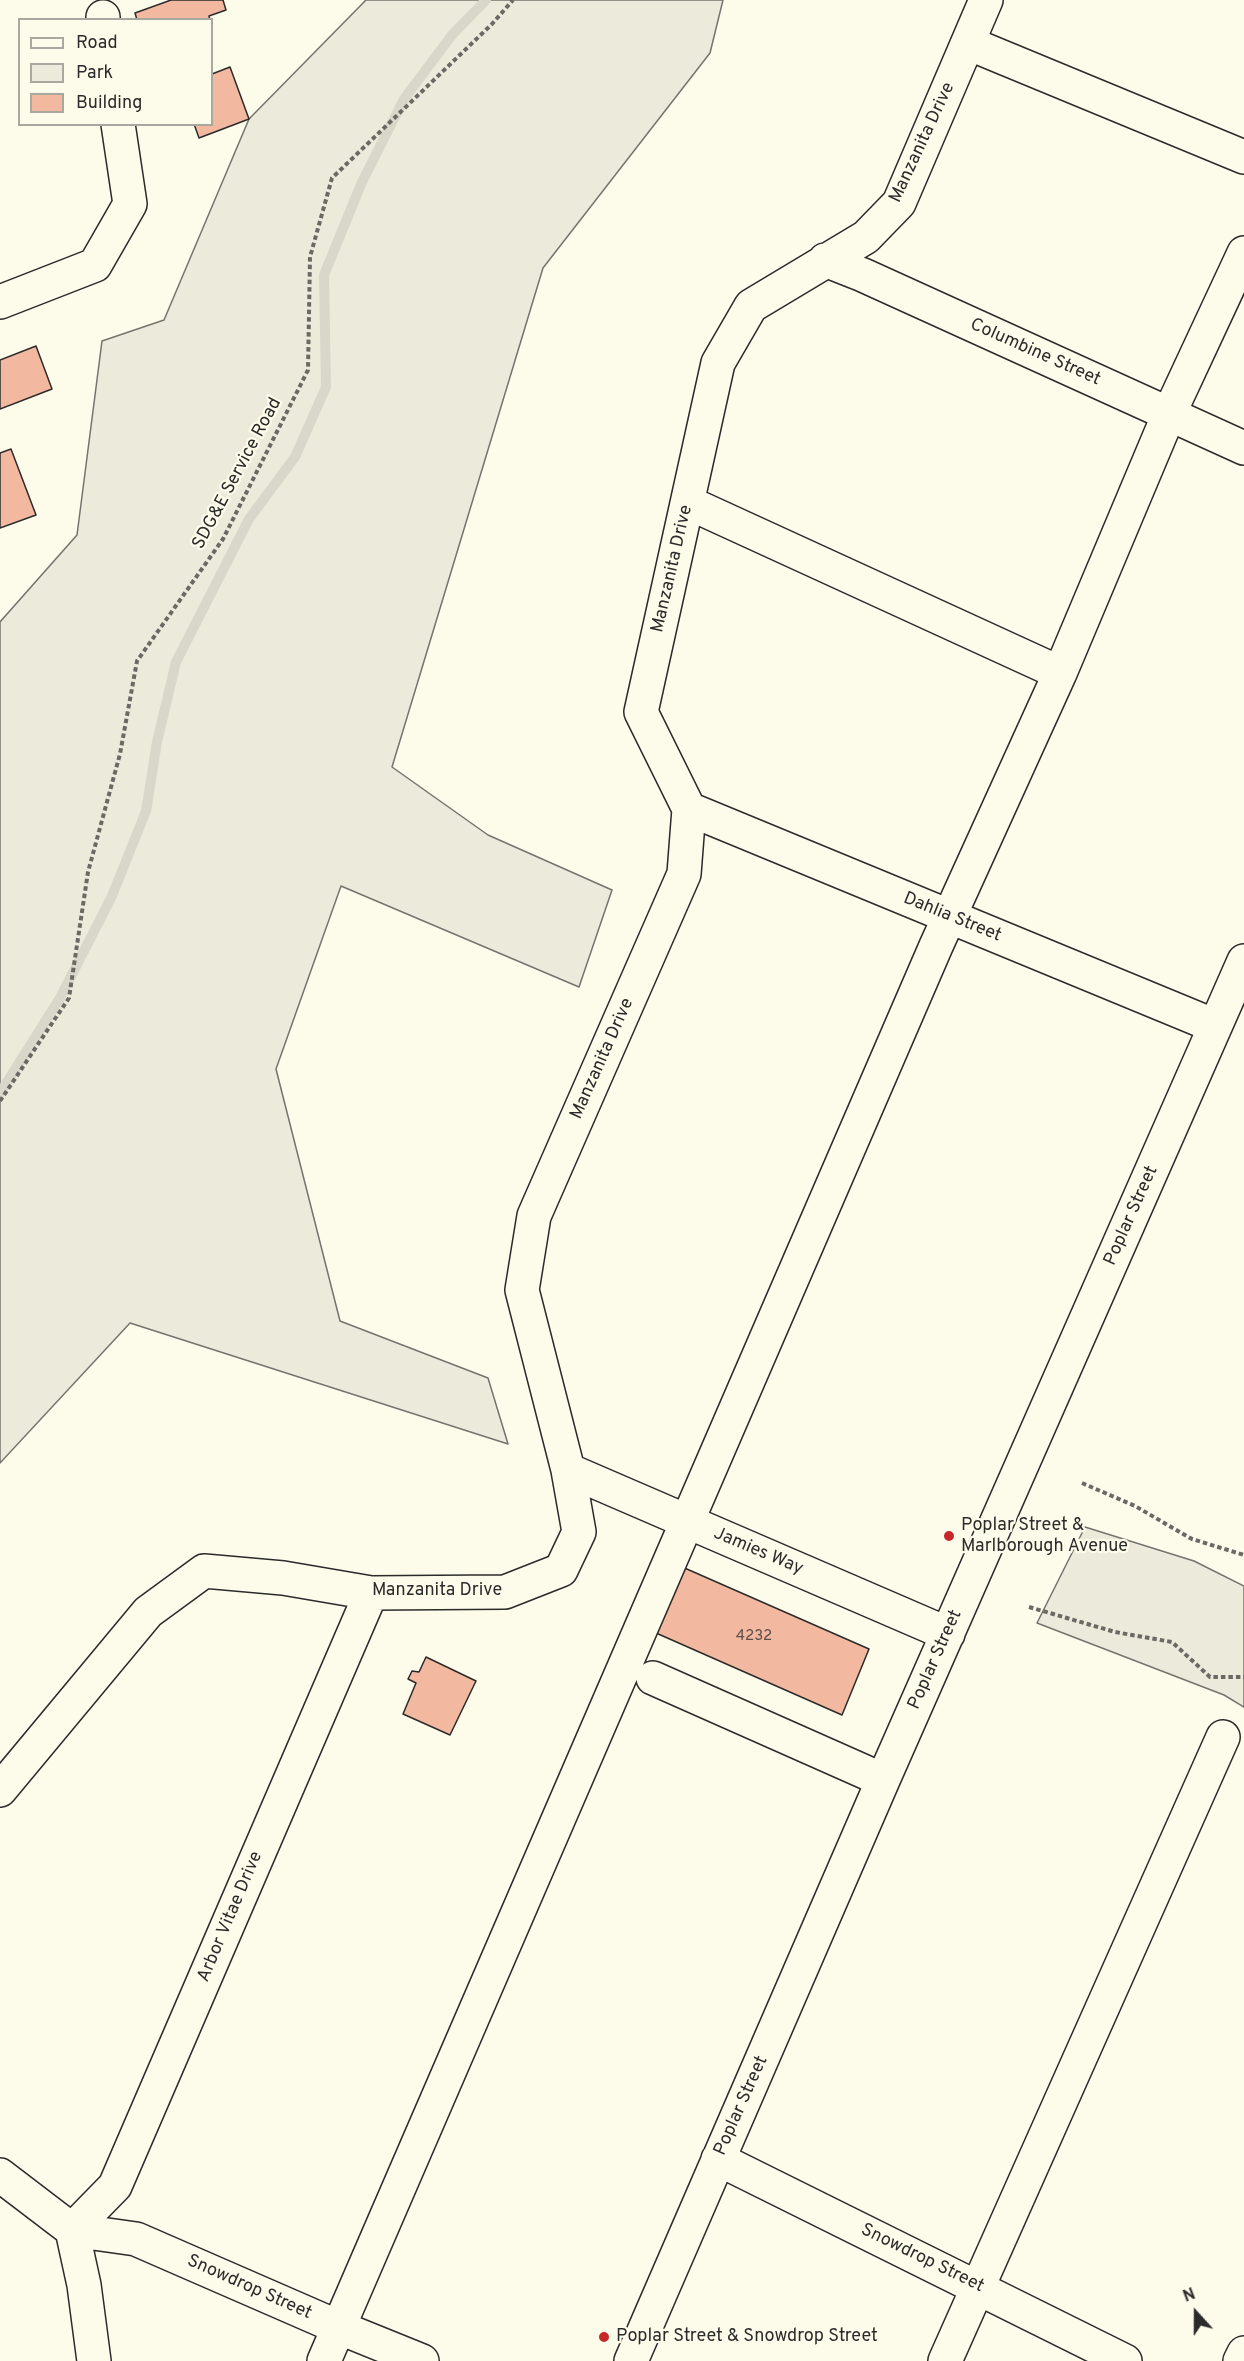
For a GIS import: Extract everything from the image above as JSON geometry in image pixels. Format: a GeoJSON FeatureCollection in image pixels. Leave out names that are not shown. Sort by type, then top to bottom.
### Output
{"type":"FeatureCollection","features":[{"type":"Feature","properties":{"kind":"street","name":"Manzanita Drive"},"geometry":{"type":"LineString","coordinates":[[0,1790],[148,1612],[204,1571],[283,1578],[371,1593],[505,1592],[561,1570],[579,1532],[568,1470],[522,1290],[534,1216],[684,874],[689,808],[641,712],[689,503],[718,363],[751,306],[866,237],[899,203],[986,0]]}},
{"type":"Feature","properties":{"kind":"street"},"geometry":{"type":"LineString","coordinates":[[968,43],[1244,157]]}},
{"type":"Feature","properties":{"kind":"street"},"geometry":{"type":"LineString","coordinates":[[0,302],[95,265],[130,204],[118,126]]}},
{"type":"Feature","properties":{"kind":"street"},"geometry":{"type":"LineString","coordinates":[[324,2361],[949,917],[1060,673],[1169,414],[1244,253]]}},
{"type":"Feature","properties":{"kind":"street","name":"Columbine Street"},"geometry":{"type":"LineString","coordinates":[[825,260],[863,275],[1244,448]]}},
{"type":"Feature","properties":{"kind":"street"},"geometry":{"type":"LineString","coordinates":[[689,503],[1060,673]]}},
{"type":"Feature","properties":{"kind":"street","name":"Dahlia Street"},"geometry":{"type":"LineString","coordinates":[[689,808],[1215,1026]]}},
{"type":"Feature","properties":{"kind":"street","name":"Poplar Street"},"geometry":{"type":"LineString","coordinates":[[631,2361],[883,1780],[1244,961]]}},
{"type":"Feature","properties":{"kind":"street","name":"Jamies Way"},"geometry":{"type":"LineString","coordinates":[[568,1470],[948,1634]]}},
{"type":"Feature","properties":{"kind":"street","name":"Arbor Vitae Drive"},"geometry":{"type":"LineString","coordinates":[[72,2230],[116,2186],[371,1593]]}},
{"type":"Feature","properties":{"kind":"street"},"geometry":{"type":"LineString","coordinates":[[653,1678],[883,1780]]}},
{"type":"Feature","properties":{"kind":"street"},"geometry":{"type":"LineString","coordinates":[[945,2361],[1223,1737]]}},
{"type":"Feature","properties":{"kind":"street","name":"Snowdrop Street"},"geometry":{"type":"LineString","coordinates":[[718,2159],[1125,2361]]}},
{"type":"Feature","properties":{"kind":"street"},"geometry":{"type":"LineString","coordinates":[[0,2175],[72,2230],[84,2285],[94,2361]]}},
{"type":"Feature","properties":{"kind":"street","name":"Snowdrop Street"},"geometry":{"type":"LineString","coordinates":[[72,2230],[136,2239],[422,2361]]}},
{"type":"Feature","properties":{"kind":"street"},"geometry":{"type":"LineString","coordinates":[[1240,2361],[1244,2353]]}},
{"type":"Feature","properties":{"kind":"path","name":"SDG&E Service Road"},"geometry":{"type":"LineString","coordinates":[[0,1101],[69,998],[88,872],[120,754],[137,661],[223,539],[308,370],[310,257],[332,178],[492,24],[513,0]]}},
{"type":"Feature","properties":{"kind":"path"},"geometry":{"type":"LineString","coordinates":[[1082,1482],[1135,1506],[1192,1539],[1244,1555]]}},
{"type":"Feature","properties":{"kind":"path"},"geometry":{"type":"LineString","coordinates":[[1029,1607],[1115,1632],[1172,1642],[1210,1677],[1244,1677]]}},
{"type":"Feature","properties":{"kind":"green space"},"geometry":{"type":"Polygon","coordinates":[[[366,0],[723,0],[710,53],[543,268],[392,767],[488,835],[612,890],[579,987],[341,886],[276,1069],[340,1321],[488,1378],[508,1444],[130,1323],[0,1463],[0,622],[77,535],[102,341],[164,320],[249,119],[366,0]]]}},
{"type":"Feature","properties":{"kind":"green space"},"geometry":{"type":"Polygon","coordinates":[[[1085,1527],[1194,1561],[1244,1586],[1244,1707],[1224,1695],[1037,1623],[1085,1527]]]}},
{"type":"Feature","properties":{"kind":"building"},"geometry":{"type":"Polygon","coordinates":[[[171,0],[223,0],[226,10],[209,16],[210,18],[136,18],[135,13],[171,0]]]}},
{"type":"Feature","properties":{"kind":"building"},"geometry":{"type":"Polygon","coordinates":[[[230,67],[249,119],[199,138],[195,126],[213,126],[213,74],[230,67]]]}},
{"type":"Feature","properties":{"kind":"building"},"geometry":{"type":"Polygon","coordinates":[[[36,346],[52,389],[0,409],[0,360],[36,346]]]}},
{"type":"Feature","properties":{"kind":"building"},"geometry":{"type":"Polygon","coordinates":[[[11,449],[36,515],[0,528],[0,453],[11,449]]]}},
{"type":"Feature","properties":{"kind":"building"},"geometry":{"type":"Polygon","coordinates":[[[680,1566],[869,1649],[842,1715],[656,1633],[680,1566]]]}},
{"type":"Feature","properties":{"kind":"building"},"geometry":{"type":"Polygon","coordinates":[[[426,1657],[476,1681],[450,1735],[403,1714],[416,1683],[408,1679],[412,1671],[419,1672],[426,1657]]]}},
{"type":"Feature","properties":{"kind":"waterway"},"geometry":{"type":"LineString","coordinates":[[0,1093],[60,998],[112,896],[146,811],[157,742],[176,662],[249,519],[295,457],[326,387],[324,275],[362,182],[404,99],[452,35],[486,0]]}},
{"type":"Feature","properties":{"kind":"place","name":"Poplar Street & Marlborough Avenue"},"geometry":{"type":"Point","coordinates":[949,1536]}},
{"type":"Feature","properties":{"kind":"place","name":"Poplar Street & Snowdrop Street"},"geometry":{"type":"Point","coordinates":[604,2337]}}]}
